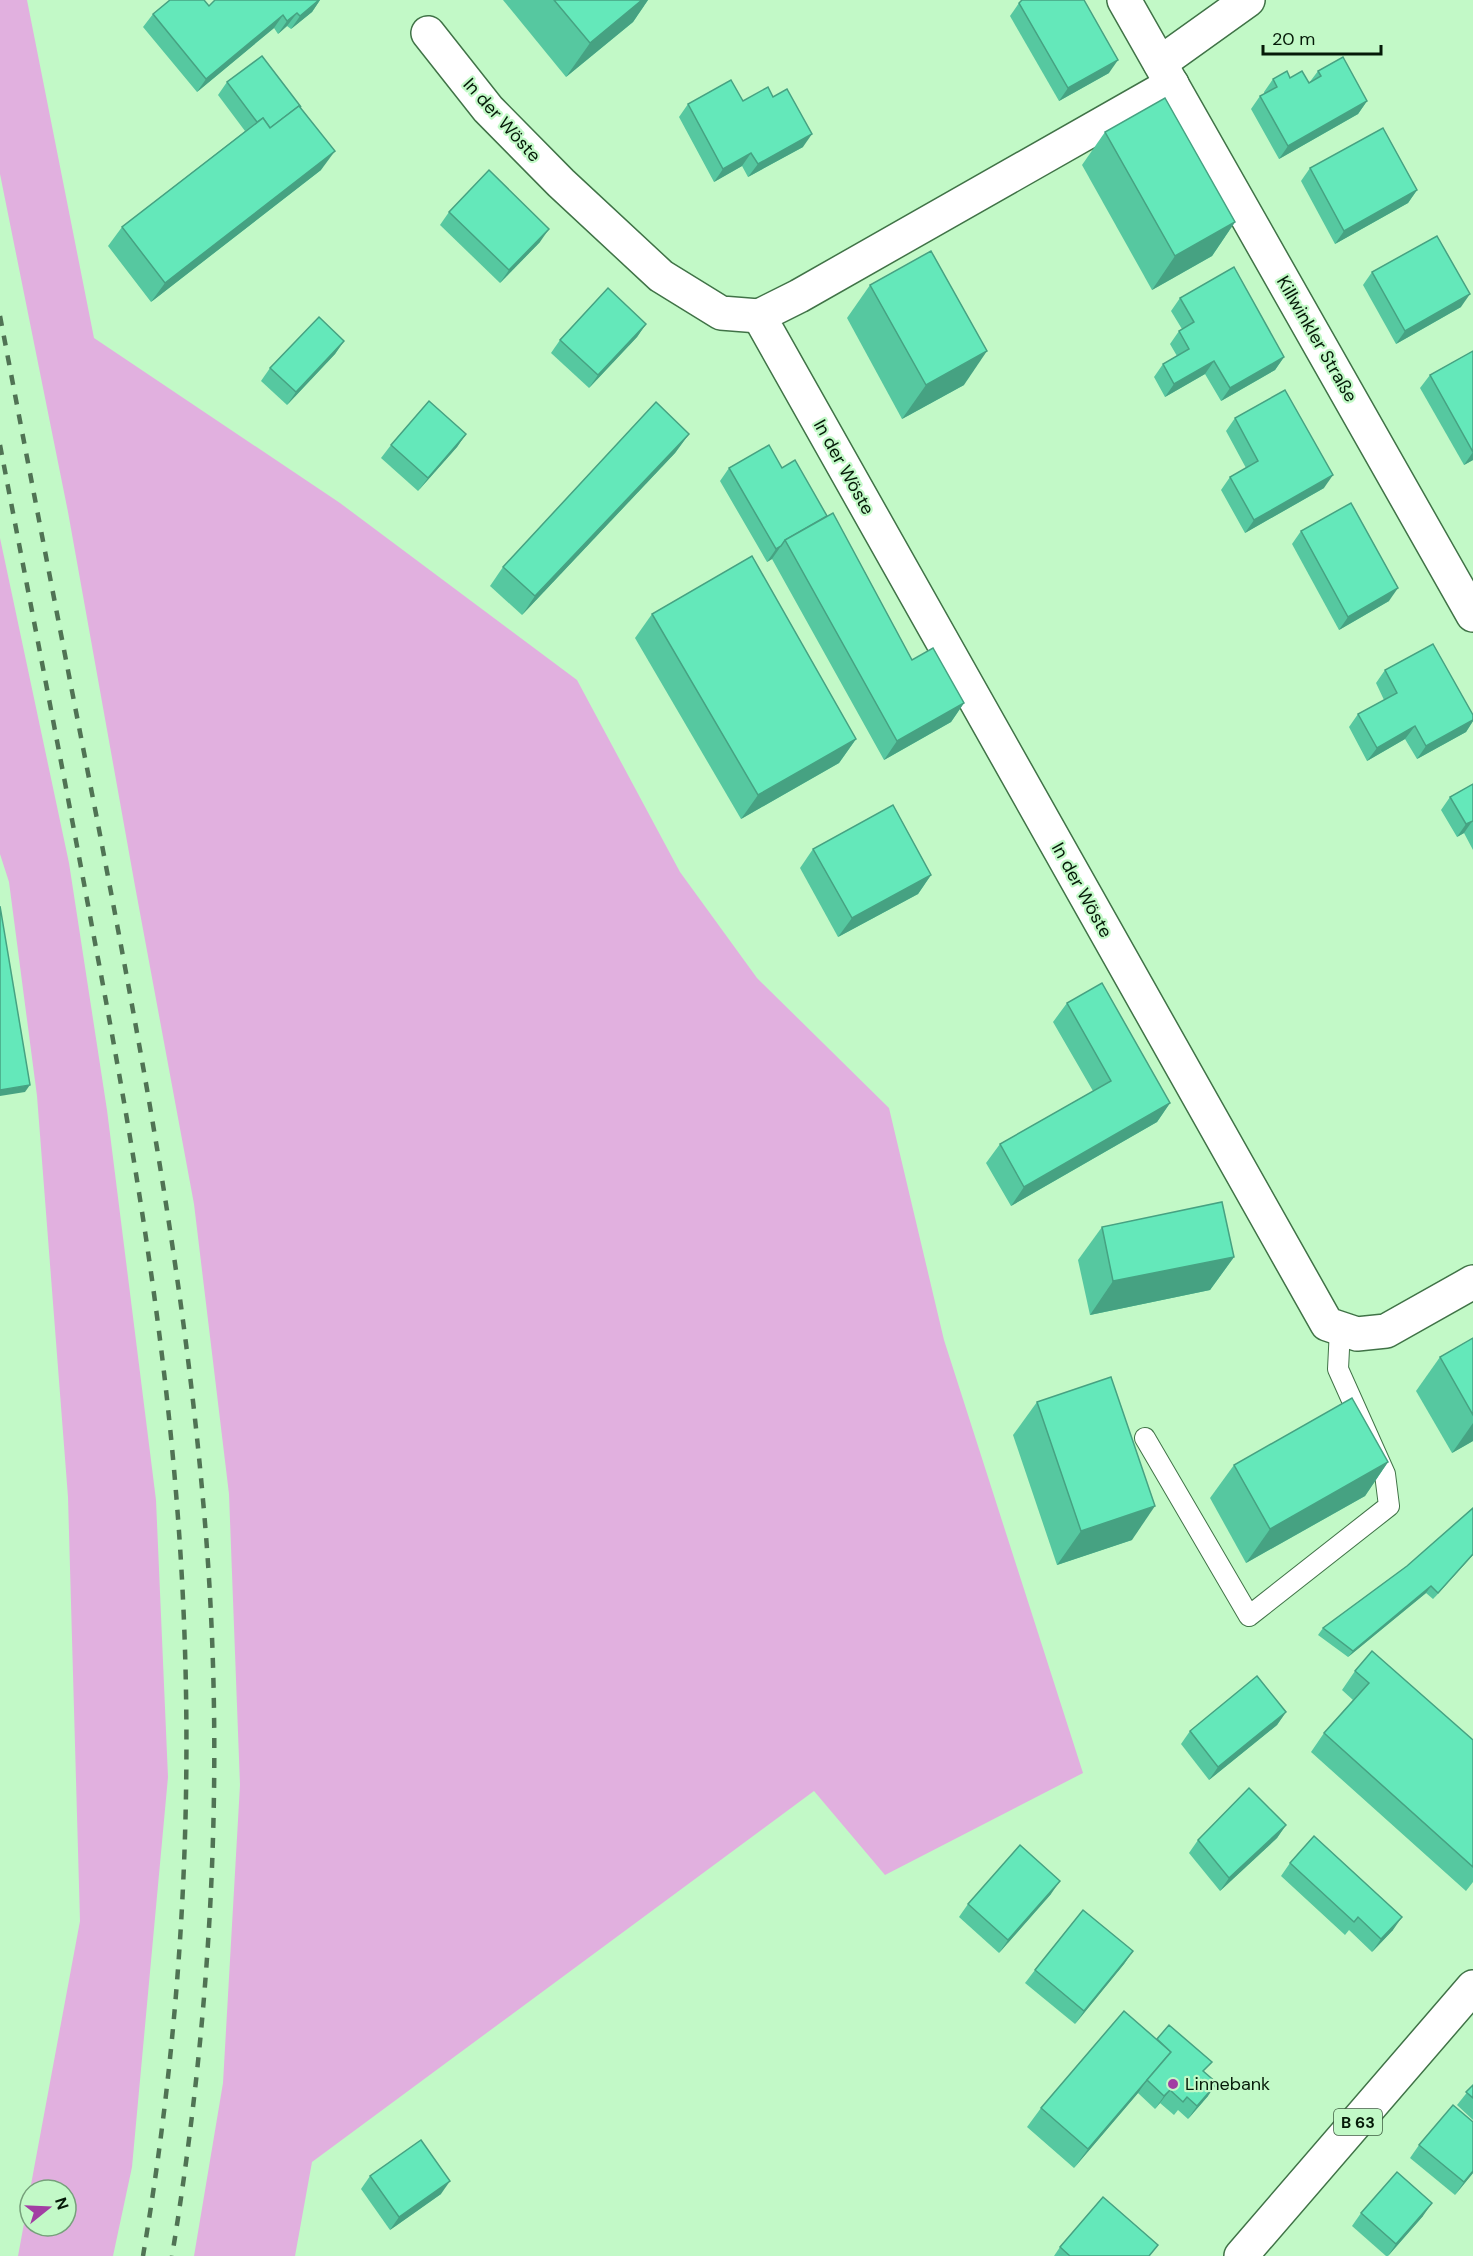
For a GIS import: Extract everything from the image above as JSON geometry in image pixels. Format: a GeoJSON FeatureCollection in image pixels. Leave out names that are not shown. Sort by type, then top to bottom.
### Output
{"type":"FeatureCollection","features":[{"type":"Feature","properties":{"kind":"street","name":"Killwinkler Straße"},"geometry":{"type":"LineString","coordinates":[[1124,0],[1473,615]]}},
{"type":"Feature","properties":{"kind":"street"},"geometry":{"type":"LineString","coordinates":[[759,316],[809,291],[1166,73],[1248,0]]}},
{"type":"Feature","properties":{"kind":"street","name":"In der Wöste"},"geometry":{"type":"LineString","coordinates":[[428,33],[488,109],[561,183],[661,276],[721,313],[759,316],[1327,1324],[1340,1329]]}},
{"type":"Feature","properties":{"kind":"street"},"geometry":{"type":"LineString","coordinates":[[1340,1329],[1357,1334],[1386,1331],[1473,1282]]}},
{"type":"Feature","properties":{"kind":"street","name":"B 63"},"geometry":{"type":"LineString","coordinates":[[1241,2256],[1473,1987]]}},
{"type":"Feature","properties":{"kind":"lane"},"geometry":{"type":"LineString","coordinates":[[1144,1438],[1249,1616],[1389,1506],[1385,1474],[1338,1369],[1340,1329]]}},
{"type":"Feature","properties":{"kind":"shaded area"},"geometry":{"type":"Polygon","coordinates":[[[0,0],[27,0],[94,338],[340,503],[577,680],[680,872],[757,978],[889,1108],[944,1340],[1083,1773],[885,1875],[814,1791],[312,2162],[295,2256],[194,2256],[223,2083],[240,1785],[229,1494],[194,1204],[68,512],[0,174],[0,0]]]}},
{"type":"Feature","properties":{"kind":"shaded area"},"geometry":{"type":"Polygon","coordinates":[[[0,538],[69,863],[107,1110],[156,1500],[168,1777],[132,2167],[113,2256],[18,2256],[21,2238],[78,2238],[78,2178],[32,2178],[80,1921],[68,1497],[37,1096],[9,882],[0,854],[0,538]]]}},
{"type":"Feature","properties":{"kind":"building"},"geometry":{"type":"Polygon","coordinates":[[[170,0],[204,0],[209,6],[215,0],[319,0],[300,16],[297,13],[287,21],[283,15],[206,79],[153,14],[170,0]]]}},
{"type":"Feature","properties":{"kind":"building"},"geometry":{"type":"Polygon","coordinates":[[[554,0],[642,0],[590,43],[554,0]]]}},
{"type":"Feature","properties":{"kind":"building"},"geometry":{"type":"Polygon","coordinates":[[[1022,0],[1084,0],[1118,60],[1068,88],[1019,3],[1022,0]]]}},
{"type":"Feature","properties":{"kind":"building"},"geometry":{"type":"Polygon","coordinates":[[[262,56],[301,107],[299,106],[270,128],[263,118],[257,122],[227,82],[262,56]]]}},
{"type":"Feature","properties":{"kind":"building"},"geometry":{"type":"Polygon","coordinates":[[[1343,57],[1367,101],[1288,146],[1260,96],[1277,87],[1273,79],[1287,71],[1290,78],[1302,71],[1309,83],[1321,76],[1318,71],[1343,57]]]}},
{"type":"Feature","properties":{"kind":"building"},"geometry":{"type":"Polygon","coordinates":[[[731,80],[743,101],[768,87],[773,97],[787,89],[812,134],[758,164],[751,153],[723,169],[688,104],[731,80]]]}},
{"type":"Feature","properties":{"kind":"building"},"geometry":{"type":"Polygon","coordinates":[[[1165,98],[1235,222],[1175,256],[1105,132],[1165,98]]]}},
{"type":"Feature","properties":{"kind":"building"},"geometry":{"type":"Polygon","coordinates":[[[299,106],[335,151],[165,283],[122,227],[263,118],[270,128],[299,106]]]}},
{"type":"Feature","properties":{"kind":"building"},"geometry":{"type":"Polygon","coordinates":[[[1383,128],[1417,190],[1344,231],[1310,168],[1383,128]]]}},
{"type":"Feature","properties":{"kind":"building"},"geometry":{"type":"Polygon","coordinates":[[[489,170],[549,229],[509,270],[449,212],[489,170]]]}},
{"type":"Feature","properties":{"kind":"building"},"geometry":{"type":"Polygon","coordinates":[[[1437,236],[1470,294],[1405,331],[1372,272],[1437,236]]]}},
{"type":"Feature","properties":{"kind":"building"},"geometry":{"type":"Polygon","coordinates":[[[931,251],[987,351],[926,385],[870,285],[931,251]]]}},
{"type":"Feature","properties":{"kind":"building"},"geometry":{"type":"Polygon","coordinates":[[[1234,267],[1284,357],[1230,388],[1214,361],[1174,384],[1163,364],[1189,349],[1179,331],[1194,322],[1180,298],[1234,267]]]}},
{"type":"Feature","properties":{"kind":"building"},"geometry":{"type":"Polygon","coordinates":[[[608,288],[646,324],[598,375],[560,340],[608,288]]]}},
{"type":"Feature","properties":{"kind":"building"},"geometry":{"type":"Polygon","coordinates":[[[319,317],[344,341],[296,392],[270,368],[319,317]]]}},
{"type":"Feature","properties":{"kind":"building"},"geometry":{"type":"Polygon","coordinates":[[[1473,351],[1473,452],[1430,375],[1473,351]]]}},
{"type":"Feature","properties":{"kind":"building"},"geometry":{"type":"Polygon","coordinates":[[[1285,390],[1333,475],[1254,520],[1230,477],[1258,461],[1235,418],[1285,390]]]}},
{"type":"Feature","properties":{"kind":"building"},"geometry":{"type":"Polygon","coordinates":[[[429,401],[466,434],[428,478],[391,445],[429,401]]]}},
{"type":"Feature","properties":{"kind":"building"},"geometry":{"type":"Polygon","coordinates":[[[656,402],[689,434],[535,596],[503,567],[656,402]]]}},
{"type":"Feature","properties":{"kind":"building"},"geometry":{"type":"Polygon","coordinates":[[[769,445],[782,468],[795,460],[827,516],[785,540],[776,549],[729,468],[769,445]]]}},
{"type":"Feature","properties":{"kind":"building"},"geometry":{"type":"Polygon","coordinates":[[[1351,503],[1398,588],[1348,617],[1301,531],[1351,503]]]}},
{"type":"Feature","properties":{"kind":"building"},"geometry":{"type":"Polygon","coordinates":[[[833,513],[912,660],[933,648],[964,703],[897,741],[785,540],[833,513]]]}},
{"type":"Feature","properties":{"kind":"building"},"geometry":{"type":"Polygon","coordinates":[[[752,556],[856,739],[758,795],[652,614],[752,556]]]}},
{"type":"Feature","properties":{"kind":"building"},"geometry":{"type":"Polygon","coordinates":[[[1433,644],[1473,715],[1473,720],[1426,746],[1415,726],[1377,748],[1358,714],[1397,693],[1385,670],[1433,644]]]}},
{"type":"Feature","properties":{"kind":"building"},"geometry":{"type":"Polygon","coordinates":[[[1473,784],[1473,821],[1466,824],[1450,797],[1473,784]]]}},
{"type":"Feature","properties":{"kind":"building"},"geometry":{"type":"Polygon","coordinates":[[[893,805],[931,875],[852,918],[813,849],[893,805]]]}},
{"type":"Feature","properties":{"kind":"building"},"geometry":{"type":"Polygon","coordinates":[[[0,906],[30,1085],[0,1090],[0,906]]]}},
{"type":"Feature","properties":{"kind":"building"},"geometry":{"type":"Polygon","coordinates":[[[1102,983],[1170,1103],[1024,1187],[1000,1144],[1111,1081],[1067,1003],[1102,983]]]}},
{"type":"Feature","properties":{"kind":"building"},"geometry":{"type":"Polygon","coordinates":[[[1222,1202],[1234,1257],[1113,1281],[1102,1227],[1222,1202]]]}},
{"type":"Feature","properties":{"kind":"building"},"geometry":{"type":"Polygon","coordinates":[[[1473,1338],[1473,1415],[1440,1357],[1473,1338]]]}},
{"type":"Feature","properties":{"kind":"building"},"geometry":{"type":"Polygon","coordinates":[[[1111,1377],[1155,1506],[1081,1531],[1037,1402],[1111,1377]]]}},
{"type":"Feature","properties":{"kind":"building"},"geometry":{"type":"Polygon","coordinates":[[[1352,1398],[1388,1462],[1270,1529],[1234,1465],[1352,1398]]]}},
{"type":"Feature","properties":{"kind":"building"},"geometry":{"type":"Polygon","coordinates":[[[1473,1508],[1473,1554],[1438,1593],[1431,1586],[1353,1651],[1323,1628],[1407,1566],[1473,1508]]]}},
{"type":"Feature","properties":{"kind":"building"},"geometry":{"type":"Polygon","coordinates":[[[1372,1651],[1473,1740],[1473,1867],[1324,1733],[1369,1683],[1355,1671],[1372,1651]]]}},
{"type":"Feature","properties":{"kind":"building"},"geometry":{"type":"Polygon","coordinates":[[[1257,1676],[1286,1712],[1218,1767],[1190,1731],[1257,1676]]]}},
{"type":"Feature","properties":{"kind":"building"},"geometry":{"type":"Polygon","coordinates":[[[1249,1788],[1286,1825],[1229,1878],[1198,1840],[1249,1788]]]}},
{"type":"Feature","properties":{"kind":"building"},"geometry":{"type":"Polygon","coordinates":[[[1314,1836],[1402,1917],[1381,1939],[1358,1917],[1354,1922],[1290,1863],[1314,1836]]]}},
{"type":"Feature","properties":{"kind":"building"},"geometry":{"type":"Polygon","coordinates":[[[1020,1845],[1060,1881],[1008,1940],[968,1904],[1020,1845]]]}},
{"type":"Feature","properties":{"kind":"building"},"geometry":{"type":"Polygon","coordinates":[[[1083,1910],[1133,1951],[1084,2011],[1035,1970],[1083,1910]]]}},
{"type":"Feature","properties":{"kind":"building"},"geometry":{"type":"Polygon","coordinates":[[[1124,2011],[1171,2052],[1088,2149],[1041,2108],[1124,2011]]]}},
{"type":"Feature","properties":{"kind":"building"},"geometry":{"type":"Polygon","coordinates":[[[1169,2025],[1212,2062],[1203,2071],[1217,2083],[1197,2106],[1187,2097],[1183,2102],[1170,2090],[1164,2096],[1147,2080],[1171,2052],[1157,2039],[1169,2025]]]}},
{"type":"Feature","properties":{"kind":"building"},"geometry":{"type":"Polygon","coordinates":[[[1473,2085],[1473,2098],[1466,2092],[1473,2085]]]}},
{"type":"Feature","properties":{"kind":"building"},"geometry":{"type":"Polygon","coordinates":[[[1453,2105],[1473,2122],[1473,2171],[1464,2182],[1419,2145],[1453,2105]]]}},
{"type":"Feature","properties":{"kind":"building"},"geometry":{"type":"Polygon","coordinates":[[[421,2140],[450,2181],[399,2217],[370,2176],[421,2140]]]}},
{"type":"Feature","properties":{"kind":"building"},"geometry":{"type":"Polygon","coordinates":[[[1397,2172],[1432,2203],[1396,2244],[1361,2213],[1397,2172]]]}},
{"type":"Feature","properties":{"kind":"building"},"geometry":{"type":"Polygon","coordinates":[[[1103,2197],[1158,2245],[1149,2256],[1070,2256],[1060,2247],[1103,2197]]]}},
{"type":"Feature","properties":{"kind":"railway"},"geometry":{"type":"LineString","coordinates":[[0,316],[129,988],[159,1158],[184,1329],[203,1500],[214,1689],[212,1879],[197,2068],[172,2256]]}},
{"type":"Feature","properties":{"kind":"railway"},"geometry":{"type":"LineString","coordinates":[[0,445],[82,871],[143,1217],[163,1361],[177,1505],[186,1693],[183,1882],[169,2069],[143,2256]]}},
{"type":"Feature","properties":{"kind":"place","name":"Linnebank"},"geometry":{"type":"Point","coordinates":[1173,2084]}}]}
